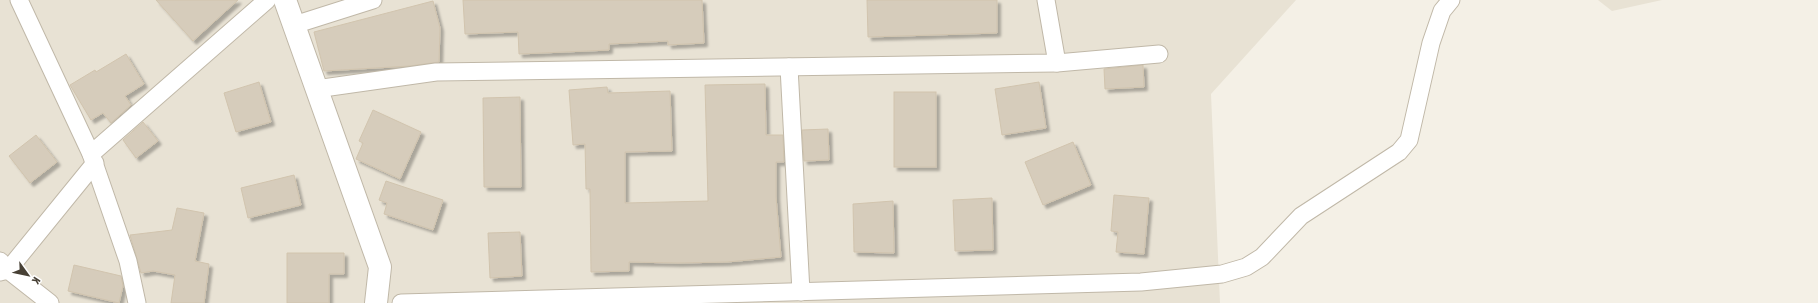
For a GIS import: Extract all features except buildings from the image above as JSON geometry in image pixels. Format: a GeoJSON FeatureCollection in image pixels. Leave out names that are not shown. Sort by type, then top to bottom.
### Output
{"type":"FeatureCollection","features":[{"type":"Feature","properties":{"kind":"street"},"geometry":{"type":"LineString","coordinates":[[19,0],[93,158],[128,261],[137,303]]}},
{"type":"Feature","properties":{"kind":"street"},"geometry":{"type":"LineString","coordinates":[[50,303],[3,267],[93,158],[267,0]]}},
{"type":"Feature","properties":{"kind":"street"},"geometry":{"type":"LineString","coordinates":[[286,0],[316,89],[380,267],[376,303]]}},
{"type":"Feature","properties":{"kind":"street"},"geometry":{"type":"LineString","coordinates":[[294,25],[373,0]]}},
{"type":"Feature","properties":{"kind":"street"},"geometry":{"type":"LineString","coordinates":[[1046,0],[1058,63]]}},
{"type":"Feature","properties":{"kind":"street"},"geometry":{"type":"LineString","coordinates":[[401,303],[1141,282],[1222,274],[1246,267],[1262,257],[1301,216],[1399,152],[1409,140],[1431,43],[1442,11],[1451,0]]}},
{"type":"Feature","properties":{"kind":"street"},"geometry":{"type":"LineString","coordinates":[[316,89],[436,72],[1058,63],[1159,54]]}},
{"type":"Feature","properties":{"kind":"street"},"geometry":{"type":"LineString","coordinates":[[789,67],[801,292]]}},
{"type":"Feature","properties":{"kind":"shaded area"},"geometry":{"type":"Polygon","coordinates":[[[0,0],[1296,0],[1211,94],[1220,303],[0,303],[0,0]]]}},
{"type":"Feature","properties":{"kind":"shaded area"},"geometry":{"type":"Polygon","coordinates":[[[1598,0],[1662,0],[1612,11],[1598,0]]]}}]}
